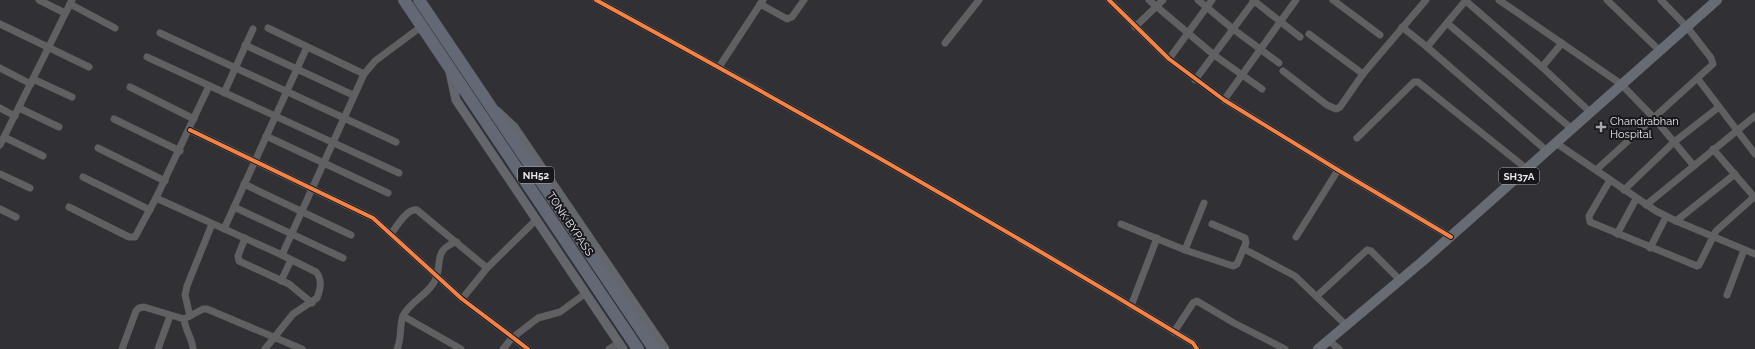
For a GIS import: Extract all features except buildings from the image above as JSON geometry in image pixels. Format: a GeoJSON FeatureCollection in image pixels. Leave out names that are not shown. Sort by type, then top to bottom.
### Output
{"type":"FeatureCollection","features":[{"type":"Feature","properties":{"kind":"highway","name":"NH52"},"geometry":{"type":"LineString","coordinates":[[404,0],[638,349]]}},
{"type":"Feature","properties":{"kind":"highway","name":"TONK BYPASS"},"geometry":{"type":"LineString","coordinates":[[419,0],[654,349]]}},
{"type":"Feature","properties":{"kind":"main road","name":"SH37A"},"geometry":{"type":"LineString","coordinates":[[1318,349],[1451,236],[1717,0]]}},
{"type":"Feature","properties":{"kind":"street"},"geometry":{"type":"LineString","coordinates":[[39,0],[66,13]]}},
{"type":"Feature","properties":{"kind":"street"},"geometry":{"type":"LineString","coordinates":[[596,0],[856,144],[1131,306],[1192,343],[1197,349]]}},
{"type":"Feature","properties":{"kind":"street"},"geometry":{"type":"LineString","coordinates":[[718,67],[762,2],[787,19],[792,17],[804,0]]}},
{"type":"Feature","properties":{"kind":"street"},"geometry":{"type":"LineString","coordinates":[[945,43],[979,0]]}},
{"type":"Feature","properties":{"kind":"street"},"geometry":{"type":"LineString","coordinates":[[1149,0],[1187,34],[1262,89]]}},
{"type":"Feature","properties":{"kind":"street"},"geometry":{"type":"LineString","coordinates":[[1135,27],[1163,0]]}},
{"type":"Feature","properties":{"kind":"street"},"geometry":{"type":"LineString","coordinates":[[1198,0],[1279,64]]}},
{"type":"Feature","properties":{"kind":"street"},"geometry":{"type":"LineString","coordinates":[[1169,59],[1212,0]]}},
{"type":"Feature","properties":{"kind":"street"},"geometry":{"type":"LineString","coordinates":[[1224,100],[1296,0]]}},
{"type":"Feature","properties":{"kind":"street"},"geometry":{"type":"LineString","coordinates":[[1333,0],[1380,35]]}},
{"type":"Feature","properties":{"kind":"street"},"geometry":{"type":"LineString","coordinates":[[1283,71],[1328,105],[1336,109],[1340,107],[1363,74],[1426,0]]}},
{"type":"Feature","properties":{"kind":"street"},"geometry":{"type":"LineString","coordinates":[[1427,47],[1466,0],[1542,67],[1590,112]]}},
{"type":"Feature","properties":{"kind":"street"},"geometry":{"type":"LineString","coordinates":[[1499,0],[1621,84],[1654,118],[1694,166]]}},
{"type":"Feature","properties":{"kind":"street"},"geometry":{"type":"LineString","coordinates":[[1606,0],[1660,51]]}},
{"type":"Feature","properties":{"kind":"street"},"geometry":{"type":"LineString","coordinates":[[1596,170],[1711,67],[1713,61],[1687,27],[1661,0]]}},
{"type":"Feature","properties":{"kind":"street"},"geometry":{"type":"LineString","coordinates":[[1112,1],[1135,27],[1169,59],[1195,80],[1224,100],[1338,170],[1451,236]]}},
{"type":"Feature","properties":{"kind":"street"},"geometry":{"type":"LineString","coordinates":[[1195,80],[1253,1],[1300,38]]}},
{"type":"Feature","properties":{"kind":"street"},"geometry":{"type":"LineString","coordinates":[[0,145],[71,2],[115,28]]}},
{"type":"Feature","properties":{"kind":"street"},"geometry":{"type":"LineString","coordinates":[[1447,23],[1572,129]]}},
{"type":"Feature","properties":{"kind":"street"},"geometry":{"type":"LineString","coordinates":[[0,24],[90,67]]}},
{"type":"Feature","properties":{"kind":"street"},"geometry":{"type":"LineString","coordinates":[[282,255],[353,95],[364,74],[374,61],[422,26]]}},
{"type":"Feature","properties":{"kind":"street"},"geometry":{"type":"LineString","coordinates":[[1402,27],[1547,151]]}},
{"type":"Feature","properties":{"kind":"street"},"geometry":{"type":"LineString","coordinates":[[268,28],[364,74]]}},
{"type":"Feature","properties":{"kind":"street"},"geometry":{"type":"LineString","coordinates":[[224,93],[253,29]]}},
{"type":"Feature","properties":{"kind":"street"},"geometry":{"type":"LineString","coordinates":[[160,33],[396,142]]}},
{"type":"Feature","properties":{"kind":"street"},"geometry":{"type":"LineString","coordinates":[[1309,34],[1363,74]]}},
{"type":"Feature","properties":{"kind":"street"},"geometry":{"type":"LineString","coordinates":[[1542,67],[1562,43]]}},
{"type":"Feature","properties":{"kind":"street"},"geometry":{"type":"LineString","coordinates":[[245,45],[353,95]]}},
{"type":"Feature","properties":{"kind":"street"},"geometry":{"type":"LineString","coordinates":[[224,229],[307,47]]}},
{"type":"Feature","properties":{"kind":"street"},"geometry":{"type":"LineString","coordinates":[[147,57],[398,173]]}},
{"type":"Feature","properties":{"kind":"street"},"geometry":{"type":"LineString","coordinates":[[0,68],[72,97]]}},
{"type":"Feature","properties":{"kind":"street"},"geometry":{"type":"LineString","coordinates":[[450,69],[456,100],[621,346],[610,349]]}},
{"type":"Feature","properties":{"kind":"street"},"geometry":{"type":"LineString","coordinates":[[1698,79],[1755,154]]}},
{"type":"Feature","properties":{"kind":"street"},"geometry":{"type":"LineString","coordinates":[[1357,138],[1414,82],[1418,82],[1527,169]]}},
{"type":"Feature","properties":{"kind":"street"},"geometry":{"type":"LineString","coordinates":[[69,207],[132,238],[137,235],[180,151],[209,86]]}},
{"type":"Feature","properties":{"kind":"street"},"geometry":{"type":"LineString","coordinates":[[130,87],[194,119]]}},
{"type":"Feature","properties":{"kind":"street"},"geometry":{"type":"LineString","coordinates":[[489,105],[504,116],[514,127],[665,349]]}},
{"type":"Feature","properties":{"kind":"street"},"geometry":{"type":"LineString","coordinates":[[1624,190],[1674,142],[1719,107]]}},
{"type":"Feature","properties":{"kind":"street"},"geometry":{"type":"LineString","coordinates":[[0,108],[15,116]]}},
{"type":"Feature","properties":{"kind":"street"},"geometry":{"type":"LineString","coordinates":[[19,108],[59,127]]}},
{"type":"Feature","properties":{"kind":"street"},"geometry":{"type":"LineString","coordinates":[[1646,205],[1755,116]]}},
{"type":"Feature","properties":{"kind":"street"},"geometry":{"type":"LineString","coordinates":[[114,119],[180,151]]}},
{"type":"Feature","properties":{"kind":"street"},"geometry":{"type":"LineString","coordinates":[[190,130],[312,187],[374,218],[436,277],[462,299],[528,349]]}},
{"type":"Feature","properties":{"kind":"street"},"geometry":{"type":"LineString","coordinates":[[266,136],[388,193]]}},
{"type":"Feature","properties":{"kind":"street"},"geometry":{"type":"LineString","coordinates":[[4,137],[43,156]]}},
{"type":"Feature","properties":{"kind":"street"},"geometry":{"type":"LineString","coordinates":[[1556,143],[1646,205],[1676,221],[1755,254]]}},
{"type":"Feature","properties":{"kind":"street"},"geometry":{"type":"LineString","coordinates":[[98,148],[165,181]]}},
{"type":"Feature","properties":{"kind":"street"},"geometry":{"type":"LineString","coordinates":[[1610,180],[1588,219],[1590,222],[1650,248],[1697,266],[1699,265],[1712,236],[1753,194],[1713,149]]}},
{"type":"Feature","properties":{"kind":"street"},"geometry":{"type":"LineString","coordinates":[[1296,237],[1338,170]]}},
{"type":"Feature","properties":{"kind":"street"},"geometry":{"type":"LineString","coordinates":[[0,174],[30,188]]}},
{"type":"Feature","properties":{"kind":"street"},"geometry":{"type":"LineString","coordinates":[[1676,221],[1735,174]]}},
{"type":"Feature","properties":{"kind":"street"},"geometry":{"type":"LineString","coordinates":[[83,177],[150,210]]}},
{"type":"Feature","properties":{"kind":"street"},"geometry":{"type":"LineString","coordinates":[[244,184],[351,235]]}},
{"type":"Feature","properties":{"kind":"street"},"geometry":{"type":"LineString","coordinates":[[156,198],[282,255],[316,272],[319,276],[320,281],[317,298],[312,303],[293,314],[265,349]]}},
{"type":"Feature","properties":{"kind":"street"},"geometry":{"type":"LineString","coordinates":[[1617,234],[1636,198]]}},
{"type":"Feature","properties":{"kind":"street"},"geometry":{"type":"LineString","coordinates":[[1185,250],[1204,203]]}},
{"type":"Feature","properties":{"kind":"street"},"geometry":{"type":"LineString","coordinates":[[234,207],[343,258]]}},
{"type":"Feature","properties":{"kind":"street"},"geometry":{"type":"LineString","coordinates":[[0,209],[16,217]]}},
{"type":"Feature","properties":{"kind":"street"},"geometry":{"type":"LineString","coordinates":[[391,234],[408,213],[415,210],[457,242],[487,268]]}},
{"type":"Feature","properties":{"kind":"street"},"geometry":{"type":"LineString","coordinates":[[1650,248],[1666,216]]}},
{"type":"Feature","properties":{"kind":"street"},"geometry":{"type":"LineString","coordinates":[[462,299],[487,268],[536,220]]}},
{"type":"Feature","properties":{"kind":"street"},"geometry":{"type":"LineString","coordinates":[[193,349],[192,342],[185,327],[187,318],[185,295],[187,286],[212,224]]}},
{"type":"Feature","properties":{"kind":"street"},"geometry":{"type":"LineString","coordinates":[[1121,224],[1185,250],[1233,266],[1237,264],[1246,243],[1245,238],[1212,224]]}},
{"type":"Feature","properties":{"kind":"street"},"geometry":{"type":"LineString","coordinates":[[245,238],[238,256],[239,261],[293,287],[312,303]]}},
{"type":"Feature","properties":{"kind":"street"},"geometry":{"type":"LineString","coordinates":[[1131,306],[1157,238]]}},
{"type":"Feature","properties":{"kind":"street"},"geometry":{"type":"LineString","coordinates":[[397,349],[400,340],[400,326],[403,316],[407,309],[419,300],[434,284],[439,256],[443,249],[448,245],[457,242]]}},
{"type":"Feature","properties":{"kind":"street"},"geometry":{"type":"LineString","coordinates":[[1243,250],[1246,250],[1289,272],[1317,296],[1346,325]]}},
{"type":"Feature","properties":{"kind":"street"},"geometry":{"type":"LineString","coordinates":[[1317,296],[1367,250],[1371,251],[1400,280]]}},
{"type":"Feature","properties":{"kind":"street"},"geometry":{"type":"LineString","coordinates":[[1727,295],[1744,250]]}},
{"type":"Feature","properties":{"kind":"street"},"geometry":{"type":"LineString","coordinates":[[281,281],[291,260]]}},
{"type":"Feature","properties":{"kind":"street"},"geometry":{"type":"LineString","coordinates":[[503,349],[512,338],[538,318],[560,312],[586,293]]}},
{"type":"Feature","properties":{"kind":"street"},"geometry":{"type":"LineString","coordinates":[[1174,332],[1193,303],[1197,301],[1234,324],[1285,349]]}},
{"type":"Feature","properties":{"kind":"street"},"geometry":{"type":"LineString","coordinates":[[122,349],[136,311],[139,308],[144,307],[170,316],[187,318],[207,308],[302,349]]}},
{"type":"Feature","properties":{"kind":"street"},"geometry":{"type":"LineString","coordinates":[[158,349],[170,316]]}},
{"type":"Feature","properties":{"kind":"street"},"geometry":{"type":"LineString","coordinates":[[403,316],[461,349]]}},
{"type":"Feature","properties":{"kind":"street"},"geometry":{"type":"LineString","coordinates":[[1328,340],[1339,349]]}},
{"type":"Feature","properties":{"kind":"cycle path"},"geometry":{"type":"LineString","coordinates":[[596,0],[822,125],[971,211],[1193,343],[1197,349]]}},
{"type":"Feature","properties":{"kind":"cycle path"},"geometry":{"type":"LineString","coordinates":[[1109,0],[1169,59],[1224,100],[1451,237]]}},
{"type":"Feature","properties":{"kind":"cycle path"},"geometry":{"type":"LineString","coordinates":[[190,130],[373,218],[462,299],[528,349]]}},
{"type":"Feature","properties":{"kind":"place","name":"Chandrabhan Hospital"},"geometry":{"type":"Point","coordinates":[1601,127]}}]}
